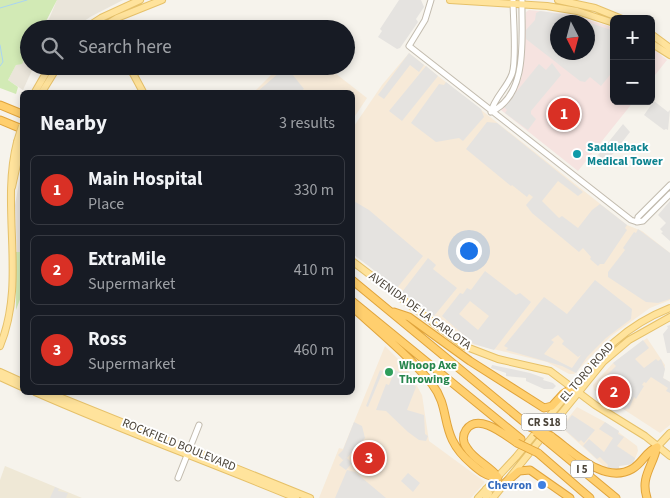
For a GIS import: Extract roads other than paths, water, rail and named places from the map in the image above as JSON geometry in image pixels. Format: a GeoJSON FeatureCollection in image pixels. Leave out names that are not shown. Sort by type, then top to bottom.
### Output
{"type":"FeatureCollection","features":[{"type":"Feature","properties":{"kind":"highway"},"geometry":{"type":"LineString","coordinates":[[0,105],[20,113]]}},
{"type":"Feature","properties":{"kind":"highway"},"geometry":{"type":"LineString","coordinates":[[0,120],[20,126]]}},
{"type":"Feature","properties":{"kind":"highway"},"geometry":{"type":"LineString","coordinates":[[355,282],[530,427],[597,468],[609,473],[621,474],[634,468],[648,450],[658,447]]}},
{"type":"Feature","properties":{"kind":"highway"},"geometry":{"type":"LineString","coordinates":[[355,304],[519,441]]}},
{"type":"Feature","properties":{"kind":"highway"},"geometry":{"type":"LineString","coordinates":[[355,310],[387,338],[436,390],[450,438],[461,455],[489,477],[498,477]]}},
{"type":"Feature","properties":{"kind":"highway"},"geometry":{"type":"LineString","coordinates":[[390,310],[409,317],[470,361],[544,408],[552,406],[563,394],[572,388]]}},
{"type":"Feature","properties":{"kind":"highway"},"geometry":{"type":"LineString","coordinates":[[498,477],[467,448],[463,437],[465,431],[473,425],[484,424],[519,441]]}},
{"type":"Feature","properties":{"kind":"highway","name":"I 5"},"geometry":{"type":"LineString","coordinates":[[549,438],[616,498]]}},
{"type":"Feature","properties":{"kind":"highway","name":"I 5"},"geometry":{"type":"LineString","coordinates":[[519,441],[538,453],[590,498]]}},
{"type":"Feature","properties":{"kind":"highway"},"geometry":{"type":"LineString","coordinates":[[646,498],[644,488],[645,476],[658,447]]}},
{"type":"Feature","properties":{"kind":"highway"},"geometry":{"type":"LineString","coordinates":[[505,483],[519,471],[530,470],[570,498]]}},
{"type":"Feature","properties":{"kind":"main road"},"geometry":{"type":"LineString","coordinates":[[98,20],[140,0]]}},
{"type":"Feature","properties":{"kind":"main road"},"geometry":{"type":"LineString","coordinates":[[121,20],[162,0]]}},
{"type":"Feature","properties":{"kind":"main road"},"geometry":{"type":"LineString","coordinates":[[450,0],[522,2],[577,11],[610,22]]}},
{"type":"Feature","properties":{"kind":"main road"},"geometry":{"type":"LineString","coordinates":[[558,0],[589,6],[612,15]]}},
{"type":"Feature","properties":{"kind":"main road"},"geometry":{"type":"LineString","coordinates":[[655,37],[670,48]]}},
{"type":"Feature","properties":{"kind":"main road"},"geometry":{"type":"LineString","coordinates":[[655,46],[670,55]]}},
{"type":"Feature","properties":{"kind":"main road"},"geometry":{"type":"LineString","coordinates":[[37,90],[45,75]]}},
{"type":"Feature","properties":{"kind":"main road"},"geometry":{"type":"LineString","coordinates":[[43,90],[52,75]]}},
{"type":"Feature","properties":{"kind":"main road"},"geometry":{"type":"LineString","coordinates":[[133,75],[142,90]]}},
{"type":"Feature","properties":{"kind":"main road"},"geometry":{"type":"LineString","coordinates":[[0,346],[10,304],[9,178],[20,142]]}},
{"type":"Feature","properties":{"kind":"main road","name":"AVENIDA DE LA CARLOTA"},"geometry":{"type":"LineString","coordinates":[[355,264],[464,346],[494,358],[547,370],[670,456]]}},
{"type":"Feature","properties":{"kind":"main road","name":"EL TORO ROAD"},"geometry":{"type":"LineString","coordinates":[[478,498],[498,477],[602,352],[620,334],[647,317],[670,308]]}},
{"type":"Feature","properties":{"kind":"main road","name":"EL TORO ROAD"},"geometry":{"type":"LineString","coordinates":[[493,498],[615,350],[651,326],[670,317]]}},
{"type":"Feature","properties":{"kind":"main road"},"geometry":{"type":"LineString","coordinates":[[0,372],[20,381]]}},
{"type":"Feature","properties":{"kind":"main road"},"geometry":{"type":"LineString","coordinates":[[0,377],[20,386]]}},
{"type":"Feature","properties":{"kind":"main road","name":"ROCKFIELD BOULEVARD"},"geometry":{"type":"LineString","coordinates":[[42,395],[122,431],[188,451]]}},
{"type":"Feature","properties":{"kind":"main road","name":"ROCKFIELD BOULEVARD"},"geometry":{"type":"LineString","coordinates":[[54,395],[297,495],[310,498]]}},
{"type":"Feature","properties":{"kind":"main road"},"geometry":{"type":"LineString","coordinates":[[658,447],[670,433]]}},
{"type":"Feature","properties":{"kind":"main road"},"geometry":{"type":"LineString","coordinates":[[486,489],[489,494],[486,498]]}},
{"type":"Feature","properties":{"kind":"street"},"geometry":{"type":"LineString","coordinates":[[432,0],[425,20],[409,46],[631,220],[643,221],[670,194]]}},
{"type":"Feature","properties":{"kind":"street"},"geometry":{"type":"LineString","coordinates":[[491,112],[493,104],[504,90],[513,72],[513,2]]}},
{"type":"Feature","properties":{"kind":"street"},"geometry":{"type":"LineString","coordinates":[[491,112],[498,109],[510,94],[519,75],[522,2]]}},
{"type":"Feature","properties":{"kind":"street"},"geometry":{"type":"LineString","coordinates":[[637,222],[638,217],[670,185]]}},
{"type":"Feature","properties":{"kind":"street"},"geometry":{"type":"LineString","coordinates":[[178,478],[199,425]]}},
{"type":"Feature","properties":{"kind":"waterway"},"geometry":{"type":"LineString","coordinates":[[0,8],[27,0]]}},
{"type":"Feature","properties":{"kind":"waterway"},"geometry":{"type":"LineString","coordinates":[[0,45],[3,62],[0,66]]}},
{"type":"Feature","properties":{"kind":"place","name":"Main Hospital"},"geometry":{"type":"Point","coordinates":[564,114]}},
{"type":"Feature","properties":{"kind":"place","name":"Saddleback Medical Tower"},"geometry":{"type":"Point","coordinates":[577,154]}},
{"type":"Feature","properties":{"kind":"place","name":"Whoop Axe Throwing"},"geometry":{"type":"Point","coordinates":[389,372]}},
{"type":"Feature","properties":{"kind":"place","name":"ExtraMile"},"geometry":{"type":"Point","coordinates":[614,392]}},
{"type":"Feature","properties":{"kind":"place","name":"Ross"},"geometry":{"type":"Point","coordinates":[369,458]}},
{"type":"Feature","properties":{"kind":"place","name":"Chevron"},"geometry":{"type":"Point","coordinates":[542,485]}}]}
